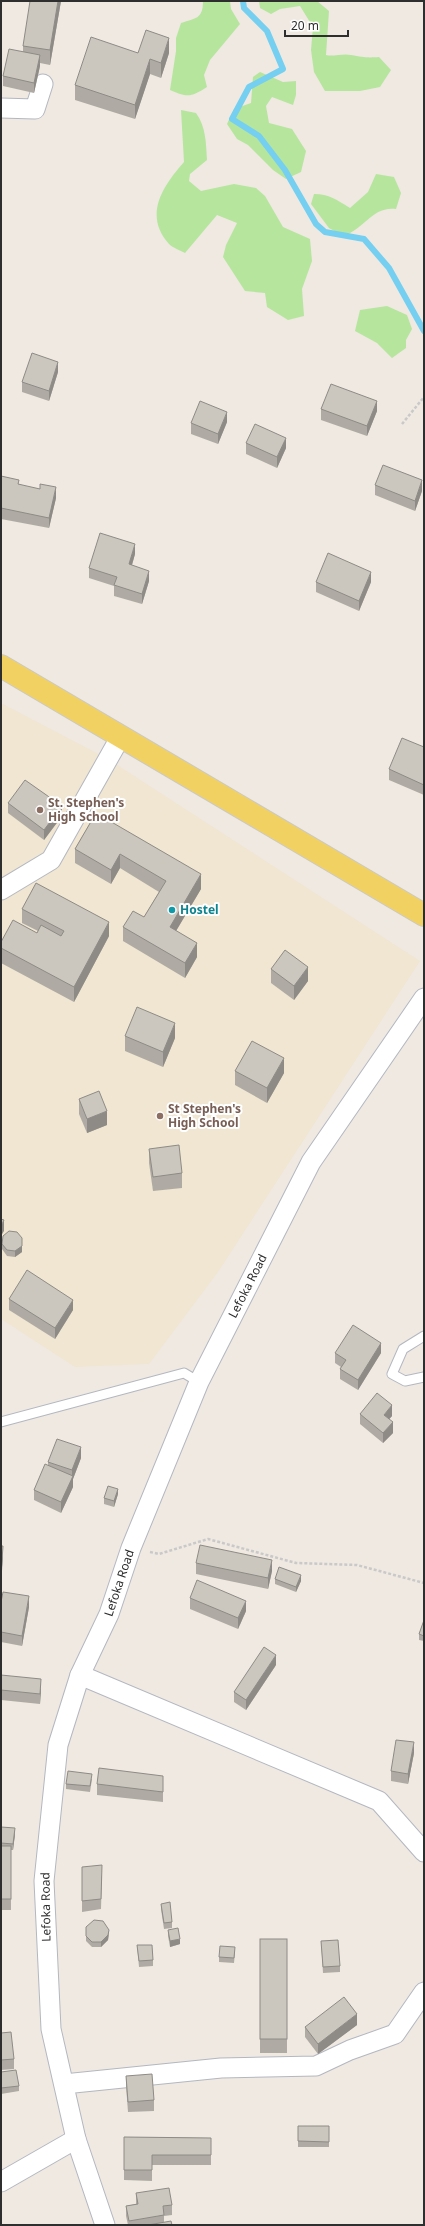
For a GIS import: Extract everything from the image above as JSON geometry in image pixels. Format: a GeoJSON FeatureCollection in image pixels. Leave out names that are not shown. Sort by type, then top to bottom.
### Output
{"type":"FeatureCollection","features":[{"type":"Feature","properties":{"kind":"main road"},"geometry":{"type":"LineString","coordinates":[[1,666],[424,916]]}},
{"type":"Feature","properties":{"kind":"street"},"geometry":{"type":"LineString","coordinates":[[1,108],[35,109],[43,84]]}},
{"type":"Feature","properties":{"kind":"street"},"geometry":{"type":"LineString","coordinates":[[1,890],[51,860],[121,736]]}},
{"type":"Feature","properties":{"kind":"street","name":"Lefoka Road"},"geometry":{"type":"LineString","coordinates":[[105,2225],[76,2139],[51,2029],[44,1881],[58,1745],[80,1675],[109,1614],[131,1548],[199,1382],[311,1162],[424,998]]}},
{"type":"Feature","properties":{"kind":"street"},"geometry":{"type":"LineString","coordinates":[[80,1675],[379,1801],[424,1852]]}},
{"type":"Feature","properties":{"kind":"street"},"geometry":{"type":"LineString","coordinates":[[64,2084],[221,2068],[316,2066],[350,2050],[395,2034],[424,1992]]}},
{"type":"Feature","properties":{"kind":"street"},"geometry":{"type":"LineString","coordinates":[[1,2182],[34,2161],[76,2139]]}},
{"type":"Feature","properties":{"kind":"lane"},"geometry":{"type":"LineString","coordinates":[[424,1336],[403,1349],[392,1374],[405,1382],[424,1377]]}},
{"type":"Feature","properties":{"kind":"lane"},"geometry":{"type":"LineString","coordinates":[[1,1422],[184,1373],[199,1382]]}},
{"type":"Feature","properties":{"kind":"path"},"geometry":{"type":"LineString","coordinates":[[402,424],[424,397]]}},
{"type":"Feature","properties":{"kind":"path"},"geometry":{"type":"LineString","coordinates":[[131,1548],[159,1554],[208,1540],[296,1563],[357,1566],[424,1583]]}},
{"type":"Feature","properties":{"kind":"shaded area","name":"St Stephen's High School"},"geometry":{"type":"Polygon","coordinates":[[[1,703],[108,759],[420,961],[218,1272],[149,1364],[75,1367],[1,1319],[1,703]]]}},
{"type":"Feature","properties":{"kind":"green space"},"geometry":{"type":"Polygon","coordinates":[[[203,1],[230,1],[231,9],[240,24],[210,60],[204,75],[207,87],[197,93],[185,95],[170,90],[176,51],[176,38],[181,23],[195,19],[200,15],[203,7],[203,1]]]}},
{"type":"Feature","properties":{"kind":"green space"},"geometry":{"type":"Polygon","coordinates":[[[259,1],[317,1],[329,11],[326,55],[379,57],[391,70],[380,87],[360,91],[325,91],[314,72],[311,50],[313,27],[300,6],[280,9],[271,14],[260,8],[259,1]]]}},
{"type":"Feature","properties":{"kind":"green space"},"geometry":{"type":"Polygon","coordinates":[[[260,72],[283,82],[296,81],[296,95],[293,105],[272,97],[266,106],[269,123],[292,129],[306,151],[301,172],[286,179],[273,170],[248,145],[237,139],[227,124],[234,109],[251,103],[253,77],[260,72]]]}},
{"type":"Feature","properties":{"kind":"green space"},"geometry":{"type":"Polygon","coordinates":[[[181,110],[196,113],[202,124],[206,141],[207,160],[190,174],[189,181],[201,191],[234,184],[256,188],[265,196],[283,227],[310,239],[312,261],[302,289],[304,316],[288,320],[267,307],[265,293],[245,291],[223,257],[226,245],[237,223],[217,215],[185,253],[169,244],[161,233],[157,222],[159,201],[169,181],[184,162],[181,110]]]}},
{"type":"Feature","properties":{"kind":"green space"},"geometry":{"type":"Polygon","coordinates":[[[376,174],[394,177],[401,193],[396,209],[388,209],[374,214],[351,233],[343,236],[329,228],[311,204],[314,194],[319,194],[333,198],[350,208],[368,192],[376,174]]]}},
{"type":"Feature","properties":{"kind":"green space"},"geometry":{"type":"Polygon","coordinates":[[[387,306],[407,315],[412,329],[406,340],[406,348],[392,358],[377,343],[355,331],[360,310],[387,306]]]}},
{"type":"Feature","properties":{"kind":"building"},"geometry":{"type":"Polygon","coordinates":[[[30,1],[58,1],[50,50],[23,46],[30,1]]]}},
{"type":"Feature","properties":{"kind":"building"},"geometry":{"type":"Polygon","coordinates":[[[146,30],[169,38],[161,63],[150,59],[135,105],[75,85],[91,37],[138,53],[146,30]]]}},
{"type":"Feature","properties":{"kind":"building"},"geometry":{"type":"Polygon","coordinates":[[[9,49],[40,55],[34,83],[3,76],[9,49]]]}},
{"type":"Feature","properties":{"kind":"building"},"geometry":{"type":"Polygon","coordinates":[[[32,353],[58,362],[49,391],[22,382],[32,353]]]}},
{"type":"Feature","properties":{"kind":"building"},"geometry":{"type":"Polygon","coordinates":[[[331,384],[377,401],[367,426],[321,409],[331,384]]]}},
{"type":"Feature","properties":{"kind":"building"},"geometry":{"type":"Polygon","coordinates":[[[200,401],[227,412],[218,434],[191,423],[200,401]]]}},
{"type":"Feature","properties":{"kind":"building"},"geometry":{"type":"Polygon","coordinates":[[[255,424],[286,438],[277,457],[246,443],[255,424]]]}},
{"type":"Feature","properties":{"kind":"building"},"geometry":{"type":"Polygon","coordinates":[[[383,465],[422,480],[415,501],[375,485],[383,465]]]}},
{"type":"Feature","properties":{"kind":"building"},"geometry":{"type":"Polygon","coordinates":[[[1,476],[19,480],[18,484],[40,489],[40,484],[56,487],[49,518],[1,508],[1,476]]]}},
{"type":"Feature","properties":{"kind":"building"},"geometry":{"type":"Polygon","coordinates":[[[100,533],[135,544],[129,564],[149,571],[142,594],[114,585],[117,577],[89,568],[100,533]]]}},
{"type":"Feature","properties":{"kind":"building"},"geometry":{"type":"Polygon","coordinates":[[[328,553],[371,572],[359,601],[316,582],[328,553]]]}},
{"type":"Feature","properties":{"kind":"building"},"geometry":{"type":"Polygon","coordinates":[[[402,738],[424,747],[424,785],[389,769],[402,738]]]}},
{"type":"Feature","properties":{"kind":"building"},"geometry":{"type":"Polygon","coordinates":[[[25,780],[62,806],[44,830],[8,803],[25,780]]]}},
{"type":"Feature","properties":{"kind":"building"},"geometry":{"type":"Polygon","coordinates":[[[96,813],[201,874],[170,927],[197,943],[185,963],[123,927],[133,911],[144,917],[166,881],[120,854],[111,870],[75,849],[96,813]]]}},
{"type":"Feature","properties":{"kind":"building"},"geometry":{"type":"Polygon","coordinates":[[[36,883],[109,922],[74,987],[1,948],[1,942],[13,920],[37,933],[41,925],[61,936],[64,931],[22,909],[36,883]]]}},
{"type":"Feature","properties":{"kind":"building"},"geometry":{"type":"Polygon","coordinates":[[[285,950],[308,967],[294,986],[271,969],[285,950]]]}},
{"type":"Feature","properties":{"kind":"building"},"geometry":{"type":"Polygon","coordinates":[[[137,1007],[175,1023],[163,1052],[125,1036],[137,1007]]]}},
{"type":"Feature","properties":{"kind":"building"},"geometry":{"type":"Polygon","coordinates":[[[252,1041],[284,1058],[267,1088],[235,1071],[252,1041]]]}},
{"type":"Feature","properties":{"kind":"building"},"geometry":{"type":"Polygon","coordinates":[[[99,1091],[107,1111],[87,1119],[79,1099],[99,1091]]]}},
{"type":"Feature","properties":{"kind":"building"},"geometry":{"type":"Polygon","coordinates":[[[179,1145],[182,1173],[153,1177],[149,1149],[179,1145]]]}},
{"type":"Feature","properties":{"kind":"building"},"geometry":{"type":"Polygon","coordinates":[[[1,1219],[4,1220],[1,1226],[1,1219]]]}},
{"type":"Feature","properties":{"kind":"building"},"geometry":{"type":"Polygon","coordinates":[[[9,1231],[17,1232],[22,1238],[22,1246],[15,1251],[7,1250],[2,1244],[3,1236],[9,1231]]]}},
{"type":"Feature","properties":{"kind":"building"},"geometry":{"type":"Polygon","coordinates":[[[27,1270],[73,1300],[55,1328],[9,1299],[27,1270]]]}},
{"type":"Feature","properties":{"kind":"building"},"geometry":{"type":"Polygon","coordinates":[[[353,1325],[381,1343],[358,1380],[340,1369],[346,1360],[335,1353],[353,1325]]]}},
{"type":"Feature","properties":{"kind":"building"},"geometry":{"type":"Polygon","coordinates":[[[377,1393],[392,1405],[384,1415],[393,1422],[383,1433],[360,1414],[377,1393]]]}},
{"type":"Feature","properties":{"kind":"building"},"geometry":{"type":"Polygon","coordinates":[[[57,1439],[81,1447],[72,1470],[48,1462],[57,1439]]]}},
{"type":"Feature","properties":{"kind":"building"},"geometry":{"type":"Polygon","coordinates":[[[45,1464],[73,1476],[61,1502],[34,1490],[45,1464]]]}},
{"type":"Feature","properties":{"kind":"building"},"geometry":{"type":"Polygon","coordinates":[[[108,1486],[118,1489],[114,1501],[104,1498],[108,1486]]]}},
{"type":"Feature","properties":{"kind":"building"},"geometry":{"type":"Polygon","coordinates":[[[200,1545],[272,1560],[268,1578],[196,1563],[200,1545]]]}},
{"type":"Feature","properties":{"kind":"building"},"geometry":{"type":"Polygon","coordinates":[[[1,1546],[3,1546],[1,1574],[1,1546]]]}},
{"type":"Feature","properties":{"kind":"building"},"geometry":{"type":"Polygon","coordinates":[[[279,1567],[301,1575],[296,1587],[275,1579],[279,1567]]]}},
{"type":"Feature","properties":{"kind":"building"},"geometry":{"type":"Polygon","coordinates":[[[197,1580],[246,1601],[238,1618],[190,1598],[197,1580]]]}},
{"type":"Feature","properties":{"kind":"building"},"geometry":{"type":"Polygon","coordinates":[[[3,1592],[29,1596],[22,1636],[1,1632],[1,1602],[3,1592]]]}},
{"type":"Feature","properties":{"kind":"building"},"geometry":{"type":"Polygon","coordinates":[[[424,1620],[424,1636],[419,1634],[424,1620]]]}},
{"type":"Feature","properties":{"kind":"building"},"geometry":{"type":"Polygon","coordinates":[[[264,1647],[276,1655],[246,1700],[234,1692],[264,1647]]]}},
{"type":"Feature","properties":{"kind":"building"},"geometry":{"type":"Polygon","coordinates":[[[1,1675],[41,1679],[40,1694],[1,1690],[1,1675]]]}},
{"type":"Feature","properties":{"kind":"building"},"geometry":{"type":"Polygon","coordinates":[[[396,1740],[414,1742],[408,1774],[391,1771],[396,1740]]]}},
{"type":"Feature","properties":{"kind":"building"},"geometry":{"type":"Polygon","coordinates":[[[99,1768],[163,1776],[163,1792],[97,1784],[99,1768]]]}},
{"type":"Feature","properties":{"kind":"building"},"geometry":{"type":"Polygon","coordinates":[[[68,1771],[92,1774],[90,1786],[66,1784],[68,1771]]]}},
{"type":"Feature","properties":{"kind":"building"},"geometry":{"type":"Polygon","coordinates":[[[1,1827],[15,1828],[13,1844],[1,1843],[1,1827]]]}},
{"type":"Feature","properties":{"kind":"building"},"geometry":{"type":"Polygon","coordinates":[[[1,1846],[11,1846],[11,1899],[1,1899],[1,1846]]]}},
{"type":"Feature","properties":{"kind":"building"},"geometry":{"type":"Polygon","coordinates":[[[102,1865],[101,1899],[82,1901],[82,1867],[102,1865]]]}},
{"type":"Feature","properties":{"kind":"building"},"geometry":{"type":"Polygon","coordinates":[[[170,1902],[172,1922],[164,1923],[161,1904],[170,1902]]]}},
{"type":"Feature","properties":{"kind":"building"},"geometry":{"type":"Polygon","coordinates":[[[94,1920],[103,1921],[109,1930],[108,1935],[101,1942],[92,1942],[86,1936],[86,1927],[94,1920]]]}},
{"type":"Feature","properties":{"kind":"building"},"geometry":{"type":"Polygon","coordinates":[[[178,1928],[180,1939],[170,1941],[168,1930],[178,1928]]]}},
{"type":"Feature","properties":{"kind":"building"},"geometry":{"type":"Polygon","coordinates":[[[260,1939],[287,1939],[287,2039],[260,2039],[260,1939]]]}},
{"type":"Feature","properties":{"kind":"building"},"geometry":{"type":"Polygon","coordinates":[[[338,1940],[340,1966],[323,1967],[321,1941],[338,1940]]]}},
{"type":"Feature","properties":{"kind":"building"},"geometry":{"type":"Polygon","coordinates":[[[137,1945],[152,1945],[153,1960],[139,1961],[137,1945]]]}},
{"type":"Feature","properties":{"kind":"building"},"geometry":{"type":"Polygon","coordinates":[[[220,1946],[235,1947],[234,1958],[219,1957],[220,1946]]]}},
{"type":"Feature","properties":{"kind":"building"},"geometry":{"type":"Polygon","coordinates":[[[344,1997],[357,2014],[318,2044],[305,2027],[344,1997]]]}},
{"type":"Feature","properties":{"kind":"building"},"geometry":{"type":"Polygon","coordinates":[[[11,2032],[14,2059],[1,2060],[1,2033],[11,2032]]]}},
{"type":"Feature","properties":{"kind":"building"},"geometry":{"type":"Polygon","coordinates":[[[16,2070],[19,2086],[1,2088],[1,2072],[16,2070]]]}},
{"type":"Feature","properties":{"kind":"building"},"geometry":{"type":"Polygon","coordinates":[[[152,2074],[154,2100],[128,2102],[126,2076],[152,2074]]]}},
{"type":"Feature","properties":{"kind":"building"},"geometry":{"type":"Polygon","coordinates":[[[298,2126],[329,2126],[329,2142],[298,2141],[298,2126]]]}},
{"type":"Feature","properties":{"kind":"building"},"geometry":{"type":"Polygon","coordinates":[[[124,2137],[211,2138],[211,2155],[152,2155],[152,2170],[124,2170],[124,2137]]]}},
{"type":"Feature","properties":{"kind":"building"},"geometry":{"type":"Polygon","coordinates":[[[169,2188],[172,2205],[163,2206],[164,2215],[129,2221],[126,2206],[138,2204],[136,2193],[169,2188]]]}},
{"type":"Feature","properties":{"kind":"building"},"geometry":{"type":"Polygon","coordinates":[[[171,2221],[172,2225],[148,2225],[171,2221]]]}},
{"type":"Feature","properties":{"kind":"waterway"},"geometry":{"type":"LineString","coordinates":[[243,1],[244,8],[267,31],[283,69],[249,87],[232,119],[259,136],[285,170],[316,224],[325,232],[364,239],[389,268],[424,331]]}},
{"type":"Feature","properties":{"kind":"place","name":"St. Stephen's High School"},"geometry":{"type":"Point","coordinates":[40,810]}},
{"type":"Feature","properties":{"kind":"place","name":"Hostel"},"geometry":{"type":"Point","coordinates":[172,910]}},
{"type":"Feature","properties":{"kind":"place","name":"St Stephen's High School"},"geometry":{"type":"Point","coordinates":[160,1116]}}]}
